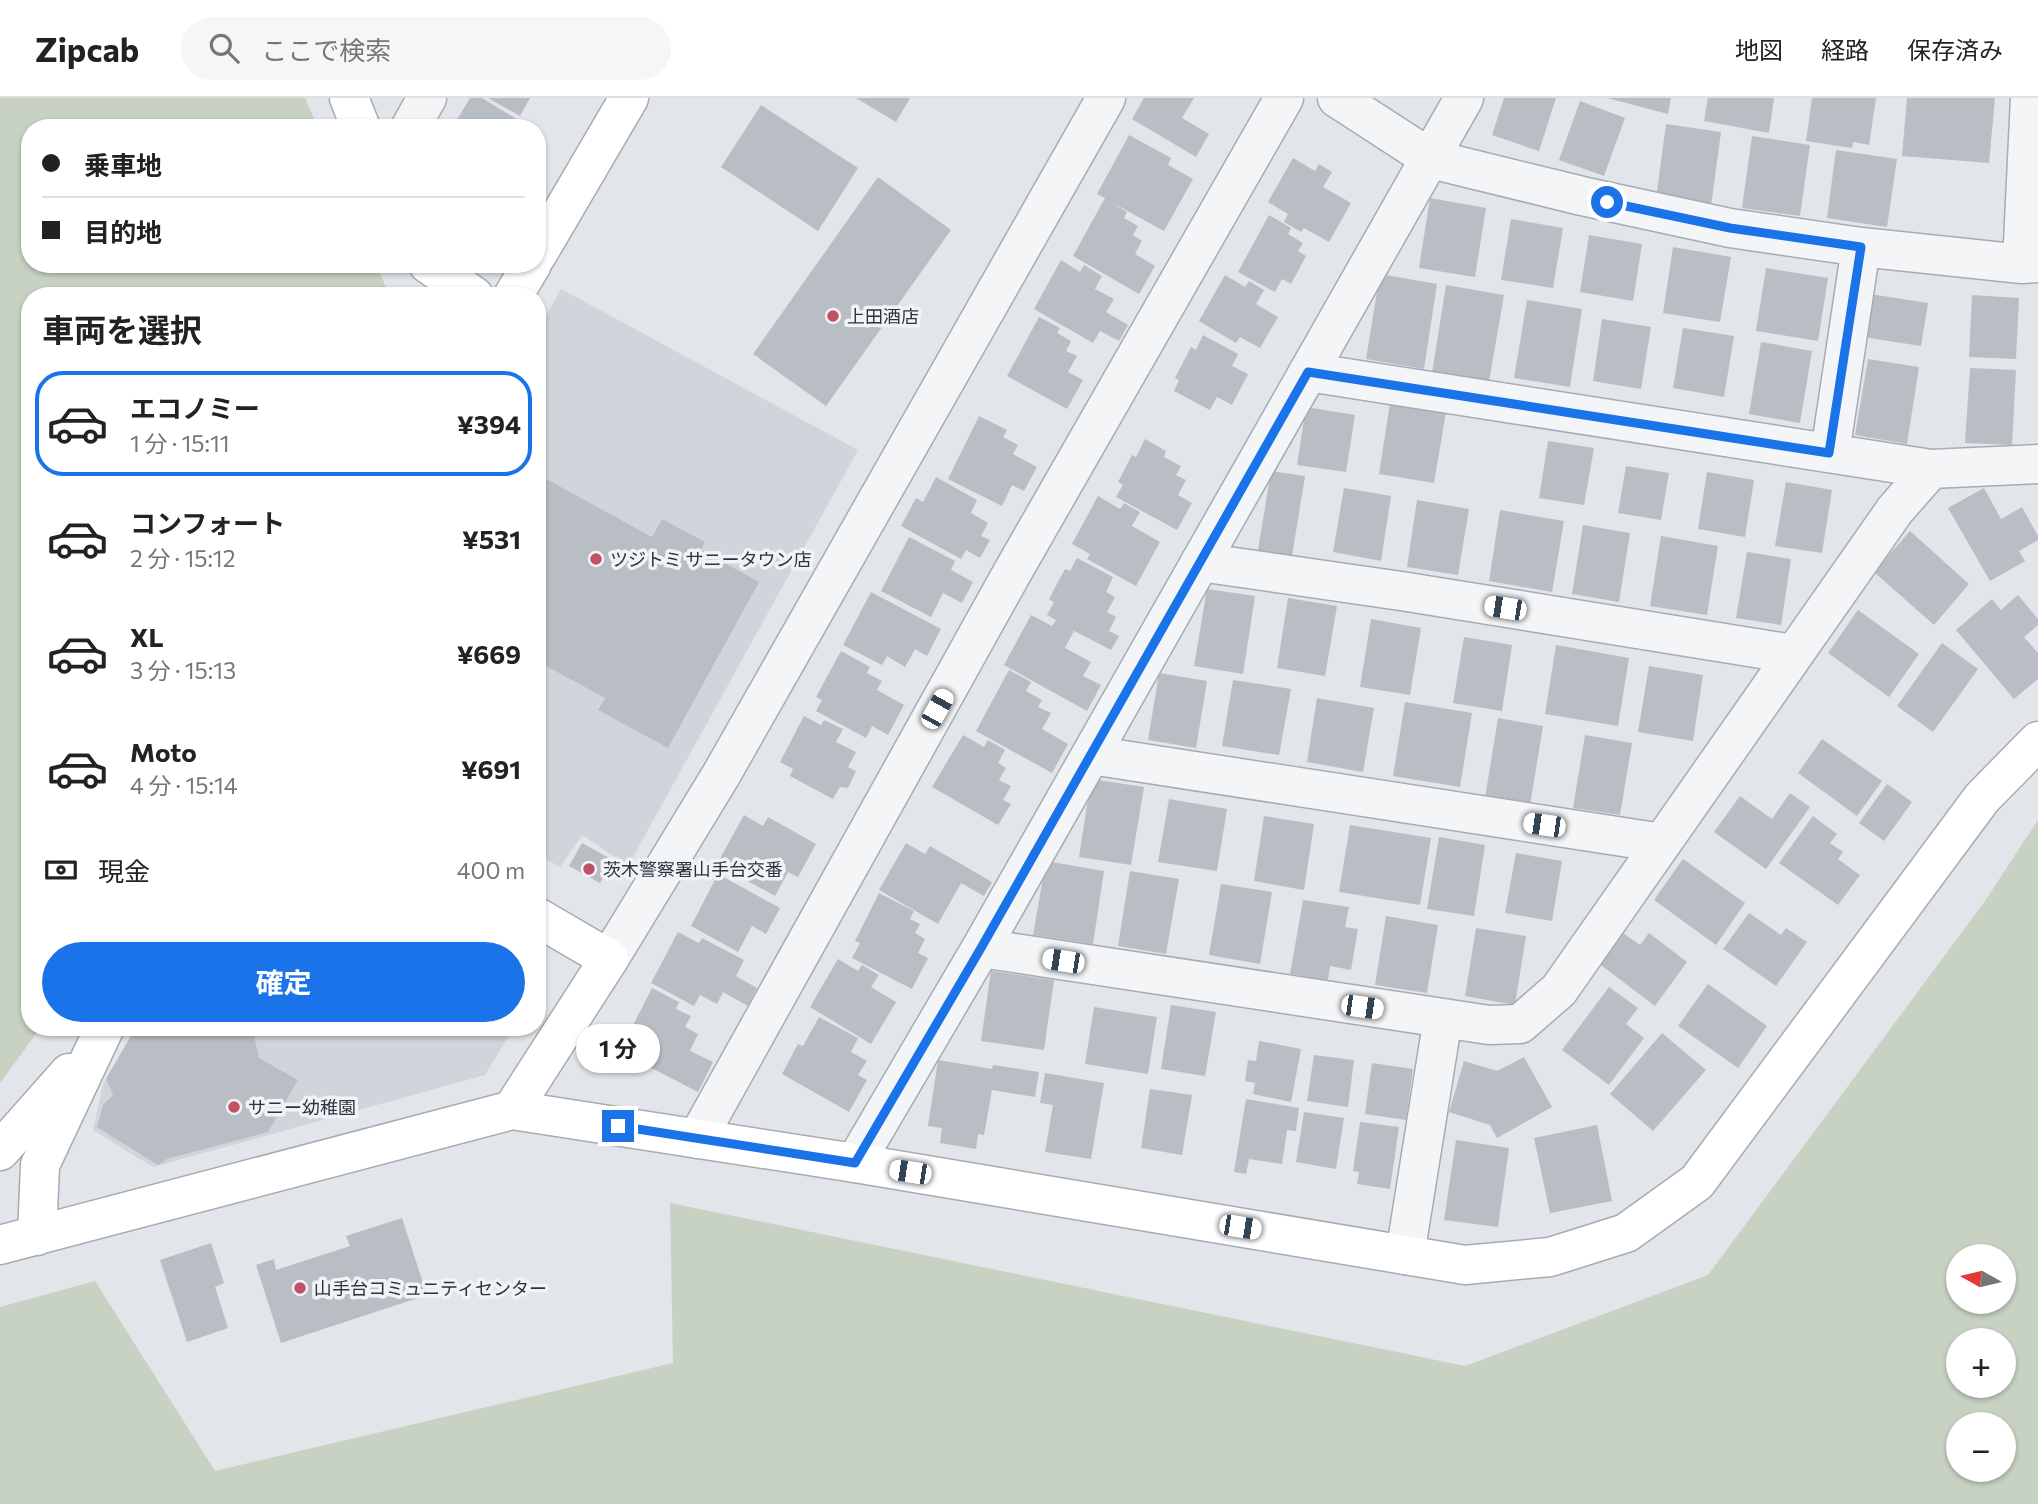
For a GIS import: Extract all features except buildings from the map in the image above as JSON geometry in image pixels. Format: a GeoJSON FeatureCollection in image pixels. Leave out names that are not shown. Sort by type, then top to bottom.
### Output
{"type":"FeatureCollection","features":[{"type":"Feature","properties":{"kind":"street"},"geometry":{"type":"LineString","coordinates":[[349,98],[357,119]]}},
{"type":"Feature","properties":{"kind":"street"},"geometry":{"type":"LineString","coordinates":[[415,119],[427,98]]}},
{"type":"Feature","properties":{"kind":"street"},"geometry":{"type":"LineString","coordinates":[[546,240],[629,98]]}},
{"type":"Feature","properties":{"kind":"street"},"geometry":{"type":"LineString","coordinates":[[512,1110],[609,959],[721,775],[1106,98]]}},
{"type":"Feature","properties":{"kind":"street"},"geometry":{"type":"LineString","coordinates":[[697,1139],[1012,573],[1284,98]]}},
{"type":"Feature","properties":{"kind":"street"},"geometry":{"type":"LineString","coordinates":[[1337,98],[1431,159],[1582,196],[1730,228],[1861,247],[2030,264],[2030,98]]}},
{"type":"Feature","properties":{"kind":"street"},"geometry":{"type":"LineString","coordinates":[[855,1163],[981,948],[1464,98]]}},
{"type":"Feature","properties":{"kind":"street"},"geometry":{"type":"LineString","coordinates":[[1829,453],[1861,247]]}},
{"type":"Feature","properties":{"kind":"street"},"geometry":{"type":"LineString","coordinates":[[441,273],[461,287]]}},
{"type":"Feature","properties":{"kind":"street"},"geometry":{"type":"LineString","coordinates":[[1308,372],[1931,470],[2038,464]]}},
{"type":"Feature","properties":{"kind":"street"},"geometry":{"type":"LineString","coordinates":[[981,948],[1489,1025],[1520,1024],[1559,990],[1895,510],[1931,470]]}},
{"type":"Feature","properties":{"kind":"street"},"geometry":{"type":"LineString","coordinates":[[1200,562],[1793,654]]}},
{"type":"Feature","properties":{"kind":"street"},"geometry":{"type":"LineString","coordinates":[[0,1245],[512,1110],[855,1163],[1465,1265],[1550,1258],[1626,1233],[1698,1182],[1982,798],[2038,741]]}},
{"type":"Feature","properties":{"kind":"street"},"geometry":{"type":"LineString","coordinates":[[1091,755],[1662,843]]}},
{"type":"Feature","properties":{"kind":"street"},"geometry":{"type":"LineString","coordinates":[[546,922],[609,959]]}},
{"type":"Feature","properties":{"kind":"street"},"geometry":{"type":"LineString","coordinates":[[1405,1255],[1443,1018]]}},
{"type":"Feature","properties":{"kind":"street"},"geometry":{"type":"LineString","coordinates":[[0,1151],[99,1036]]}},
{"type":"Feature","properties":{"kind":"street"},"geometry":{"type":"LineString","coordinates":[[37,1236],[40,1165],[100,1036]]}},
{"type":"Feature","properties":{"kind":"shaded area"},"geometry":{"type":"Polygon","coordinates":[[[561,289],[858,450],[628,866],[582,835],[560,867],[546,859],[546,315],[561,289]]]}},
{"type":"Feature","properties":{"kind":"shaded area","name":"サニー幼稚園"},"geometry":{"type":"Polygon","coordinates":[[[132,1036],[509,1036],[485,1075],[153,1167],[93,1130],[103,1084],[132,1036]]]}},
{"type":"Feature","properties":{"kind":"green space"},"geometry":{"type":"Polygon","coordinates":[[[0,98],[305,98],[314,119],[21,119],[21,273],[380,273],[387,287],[21,287],[21,1036],[34,1036],[0,1083],[0,98]]]}},
{"type":"Feature","properties":{"kind":"green space"},"geometry":{"type":"Polygon","coordinates":[[[2038,820],[2038,1504],[0,1504],[0,1307],[95,1281],[215,1471],[673,1363],[670,1203],[1465,1366],[1708,1275],[1985,901],[2038,820]]]}},
{"type":"Feature","properties":{"kind":"place","name":"上田酒店"},"geometry":{"type":"Point","coordinates":[833,316]}},
{"type":"Feature","properties":{"kind":"place","name":"ツジトミ サニータウン店"},"geometry":{"type":"Point","coordinates":[596,559]}},
{"type":"Feature","properties":{"kind":"place","name":"茨木警察署山手台交番"},"geometry":{"type":"Point","coordinates":[589,869]}},
{"type":"Feature","properties":{"kind":"place","name":"サニー幼稚園"},"geometry":{"type":"Point","coordinates":[234,1107]}},
{"type":"Feature","properties":{"kind":"place","name":"山手台コミュニティセンター"},"geometry":{"type":"Point","coordinates":[300,1288]}},
{"type":"Feature","properties":{"kind":"route"},"geometry":{"type":"LineString","coordinates":[[618,1126],[855,1163],[981,948],[1308,372],[1829,453],[1861,247],[1730,228],[1607,202]]}}]}
